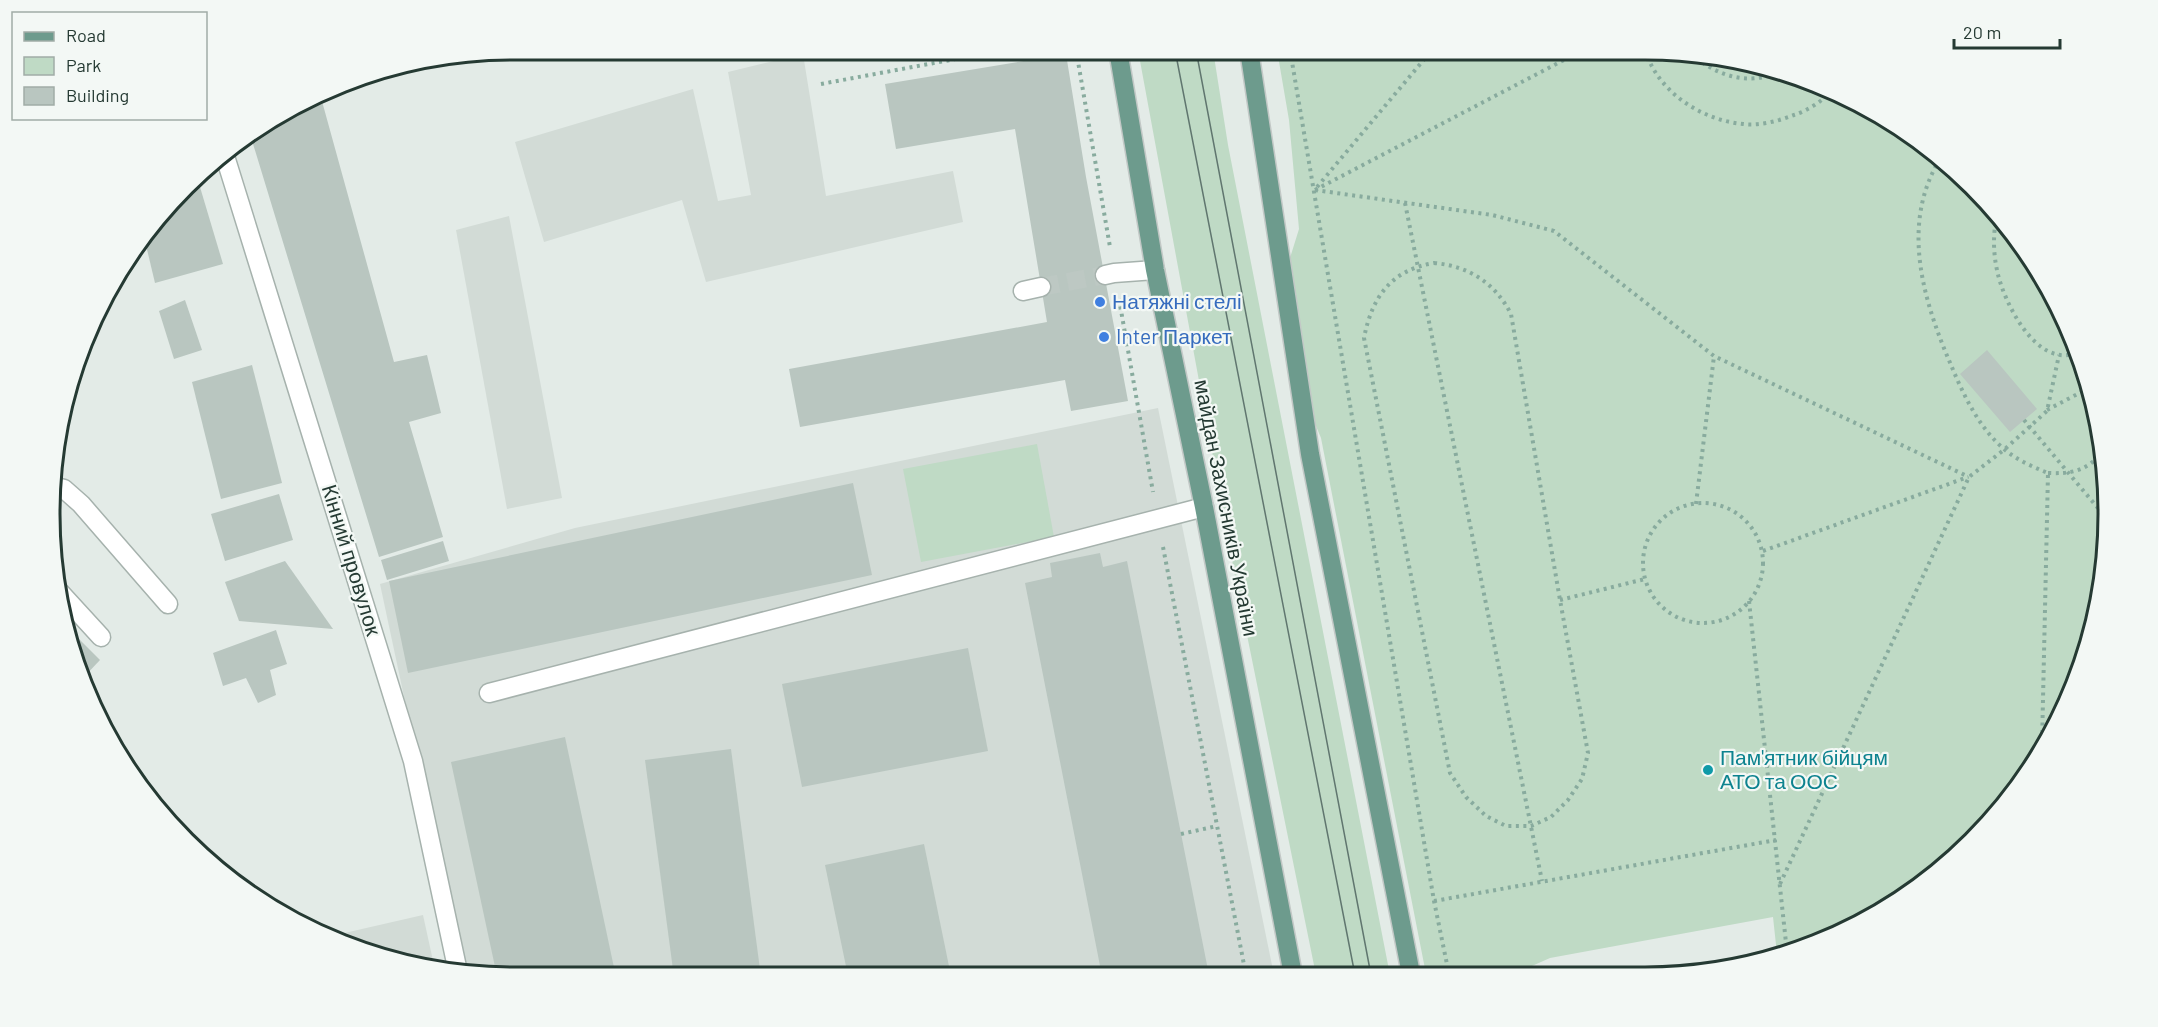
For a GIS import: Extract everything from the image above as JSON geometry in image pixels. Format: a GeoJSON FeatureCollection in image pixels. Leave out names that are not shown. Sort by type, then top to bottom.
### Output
{"type":"FeatureCollection","features":[{"type":"Feature","properties":{"kind":"main road","name":"майдан Захисників України"},"geometry":{"type":"LineString","coordinates":[[1120,60],[1155,270],[1291,967]]}},
{"type":"Feature","properties":{"kind":"main road"},"geometry":{"type":"LineString","coordinates":[[1251,60],[1310,454],[1410,967]]}},
{"type":"Feature","properties":{"kind":"street","name":"Кінний провулок"},"geometry":{"type":"LineString","coordinates":[[227,162],[413,761],[456,963]]}},
{"type":"Feature","properties":{"kind":"street"},"geometry":{"type":"LineString","coordinates":[[1105,275],[1155,270]]}},
{"type":"Feature","properties":{"kind":"street"},"geometry":{"type":"LineString","coordinates":[[61,488],[81,504],[168,604]]}},
{"type":"Feature","properties":{"kind":"street"},"geometry":{"type":"LineString","coordinates":[[489,693],[1203,507]]}},
{"type":"Feature","properties":{"kind":"street"},"geometry":{"type":"LineString","coordinates":[[69,602],[101,638]]}},
{"type":"Feature","properties":{"kind":"path"},"geometry":{"type":"LineString","coordinates":[[821,84],[950,60]]}},
{"type":"Feature","properties":{"kind":"path"},"geometry":{"type":"LineString","coordinates":[[1292,60],[1434,901],[1448,967]]}},
{"type":"Feature","properties":{"kind":"path"},"geometry":{"type":"LineString","coordinates":[[1315,190],[1424,60]]}},
{"type":"Feature","properties":{"kind":"path"},"geometry":{"type":"LineString","coordinates":[[1315,190],[1564,60]]}},
{"type":"Feature","properties":{"kind":"path"},"geometry":{"type":"LineString","coordinates":[[1649,60],[1665,85],[1688,105],[1715,118],[1745,124],[1775,122],[1804,112],[1823,97]]}},
{"type":"Feature","properties":{"kind":"path"},"geometry":{"type":"LineString","coordinates":[[1704,64],[1731,77],[1755,79],[1766,76]]}},
{"type":"Feature","properties":{"kind":"path"},"geometry":{"type":"LineString","coordinates":[[1936,166],[1924,196],[1919,254],[1923,287],[1935,326],[1958,382],[1986,430],[2005,449],[2037,469],[2048,473],[2068,474],[2095,461]]}},
{"type":"Feature","properties":{"kind":"path"},"geometry":{"type":"LineString","coordinates":[[1315,190],[1492,215],[1554,231],[1714,356],[1969,477]]}},
{"type":"Feature","properties":{"kind":"path"},"geometry":{"type":"LineString","coordinates":[[1405,203],[1542,881]]}},
{"type":"Feature","properties":{"kind":"path"},"geometry":{"type":"LineString","coordinates":[[1995,226],[1994,250],[2003,293],[2011,310],[2025,330],[2042,347],[2059,355],[2068,354]]}},
{"type":"Feature","properties":{"kind":"path"},"geometry":{"type":"LineString","coordinates":[[1443,264],[1464,269],[1494,287],[1511,314],[1560,600],[1588,753],[1582,779],[1568,800],[1551,816],[1531,826],[1506,826],[1486,816],[1466,797],[1450,773],[1364,338],[1368,317],[1381,294],[1400,275],[1418,266],[1443,264]]}},
{"type":"Feature","properties":{"kind":"path"},"geometry":{"type":"LineString","coordinates":[[2046,411],[2059,355]]}},
{"type":"Feature","properties":{"kind":"path"},"geometry":{"type":"LineString","coordinates":[[1696,504],[1714,356]]}},
{"type":"Feature","properties":{"kind":"path"},"geometry":{"type":"LineString","coordinates":[[1763,551],[1969,477],[2005,449],[2046,411],[2082,392]]}},
{"type":"Feature","properties":{"kind":"path"},"geometry":{"type":"LineString","coordinates":[[2024,420],[2098,508]]}},
{"type":"Feature","properties":{"kind":"path"},"geometry":{"type":"LineString","coordinates":[[2042,730],[2048,473]]}},
{"type":"Feature","properties":{"kind":"path"},"geometry":{"type":"LineString","coordinates":[[1780,884],[1969,477]]}},
{"type":"Feature","properties":{"kind":"path"},"geometry":{"type":"LineString","coordinates":[[1708,503],[1727,507],[1743,517],[1755,532],[1763,551],[1763,572],[1756,591],[1744,608],[1727,619],[1707,623],[1687,621],[1668,612],[1654,598],[1645,579],[1643,560],[1647,541],[1657,524],[1671,512],[1689,504],[1696,504],[1708,503]]}},
{"type":"Feature","properties":{"kind":"path"},"geometry":{"type":"LineString","coordinates":[[1560,600],[1645,579]]}},
{"type":"Feature","properties":{"kind":"path"},"geometry":{"type":"LineString","coordinates":[[1749,601],[1786,944]]}},
{"type":"Feature","properties":{"kind":"path"},"geometry":{"type":"LineString","coordinates":[[1181,834],[1217,826]]}},
{"type":"Feature","properties":{"kind":"path"},"geometry":{"type":"LineString","coordinates":[[1434,901],[1776,840]]}},
{"type":"Feature","properties":{"kind":"shaded area"},"geometry":{"type":"Polygon","coordinates":[[[778,60],[804,60],[826,196],[953,171],[963,222],[706,282],[682,200],[544,242],[515,142],[693,89],[718,201],[751,195],[728,72],[778,60]]]}},
{"type":"Feature","properties":{"kind":"shaded area"},"geometry":{"type":"Polygon","coordinates":[[[509,216],[562,498],[507,509],[456,230],[509,216]]]}},
{"type":"Feature","properties":{"kind":"shaded area"},"geometry":{"type":"Polygon","coordinates":[[[1158,408],[1272,967],[514,967],[461,964],[380,584],[575,528],[1158,408]]]}},
{"type":"Feature","properties":{"kind":"shaded area"},"geometry":{"type":"Polygon","coordinates":[[[423,915],[433,959],[396,952],[343,933],[423,915]]]}},
{"type":"Feature","properties":{"kind":"green space"},"geometry":{"type":"Polygon","coordinates":[[[1140,60],[1215,60],[1228,145],[1388,967],[1314,967],[1235,576],[1140,60]]]}},
{"type":"Feature","properties":{"kind":"green space"},"geometry":{"type":"Polygon","coordinates":[[[1279,60],[1645,60],[1704,64],[1762,75],[1845,107],[1896,136],[1921,154],[1944,173],[1985,214],[2022,262],[2037,287],[2051,313],[2074,368],[2083,396],[2094,454],[2097,484],[2097,543],[2083,631],[2051,714],[2022,765],[2004,790],[1985,813],[1944,854],[1896,891],[1871,906],[1818,932],[1776,947],[1773,917],[1550,958],[1530,967],[1425,967],[1321,438],[1299,385],[1290,258],[1299,229],[1289,120],[1279,60]]]}},
{"type":"Feature","properties":{"kind":"green space"},"geometry":{"type":"Polygon","coordinates":[[[1037,444],[1054,537],[921,562],[903,469],[1037,444]]]}},
{"type":"Feature","properties":{"kind":"building"},"geometry":{"type":"Polygon","coordinates":[[[1030,60],[1067,60],[1086,177],[1128,401],[1071,411],[1065,380],[800,427],[789,369],[1047,322],[1015,129],[896,149],[885,84],[1030,60]]]}},
{"type":"Feature","properties":{"kind":"building"},"geometry":{"type":"Polygon","coordinates":[[[322,103],[394,362],[427,355],[441,413],[409,422],[443,537],[379,557],[253,143],[287,121],[322,103]]]}},
{"type":"Feature","properties":{"kind":"building"},"geometry":{"type":"Polygon","coordinates":[[[200,186],[223,264],[155,283],[147,247],[173,214],[200,186]]]}},
{"type":"Feature","properties":{"kind":"building"},"geometry":{"type":"Polygon","coordinates":[[[185,300],[202,350],[174,359],[159,311],[185,300]]]}},
{"type":"Feature","properties":{"kind":"building"},"geometry":{"type":"Polygon","coordinates":[[[1987,350],[2037,409],[2010,432],[1960,374],[1987,350]]]}},
{"type":"Feature","properties":{"kind":"building"},"geometry":{"type":"Polygon","coordinates":[[[252,365],[282,483],[221,499],[192,382],[252,365]]]}},
{"type":"Feature","properties":{"kind":"building"},"geometry":{"type":"Polygon","coordinates":[[[853,483],[872,575],[408,673],[389,581],[853,483]]]}},
{"type":"Feature","properties":{"kind":"building"},"geometry":{"type":"Polygon","coordinates":[[[279,494],[293,540],[225,561],[211,514],[279,494]]]}},
{"type":"Feature","properties":{"kind":"building"},"geometry":{"type":"Polygon","coordinates":[[[443,541],[449,561],[387,580],[381,560],[443,541]]]}},
{"type":"Feature","properties":{"kind":"building"},"geometry":{"type":"Polygon","coordinates":[[[1100,553],[1103,567],[1127,561],[1207,967],[1100,967],[1025,583],[1052,577],[1050,563],[1100,553]]]}},
{"type":"Feature","properties":{"kind":"building"},"geometry":{"type":"Polygon","coordinates":[[[285,561],[333,629],[239,621],[225,582],[285,561]]]}},
{"type":"Feature","properties":{"kind":"building"},"geometry":{"type":"Polygon","coordinates":[[[276,630],[287,664],[270,670],[276,695],[258,703],[246,678],[223,686],[213,653],[276,630]]]}},
{"type":"Feature","properties":{"kind":"building"},"geometry":{"type":"Polygon","coordinates":[[[77,637],[100,660],[89,672],[77,637]]]}},
{"type":"Feature","properties":{"kind":"building"},"geometry":{"type":"Polygon","coordinates":[[[968,648],[988,751],[802,787],[782,684],[968,648]]]}},
{"type":"Feature","properties":{"kind":"building"},"geometry":{"type":"Polygon","coordinates":[[[565,737],[614,967],[495,966],[451,762],[565,737]]]}},
{"type":"Feature","properties":{"kind":"building"},"geometry":{"type":"Polygon","coordinates":[[[731,749],[760,967],[673,967],[645,760],[731,749]]]}},
{"type":"Feature","properties":{"kind":"building"},"geometry":{"type":"Polygon","coordinates":[[[924,844],[949,967],[846,967],[825,865],[924,844]]]}},
{"type":"Feature","properties":{"kind":"tunnel"},"geometry":{"type":"LineString","coordinates":[[1041,287],[1105,275]]}},
{"type":"Feature","properties":{"kind":"tram line"},"geometry":{"type":"LineString","coordinates":[[1177,60],[1353,967]]}},
{"type":"Feature","properties":{"kind":"tram line"},"geometry":{"type":"LineString","coordinates":[[1198,60],[1369,967]]}},
{"type":"Feature","properties":{"kind":"place","name":"Натяжні стелі"},"geometry":{"type":"Point","coordinates":[1100,302]}},
{"type":"Feature","properties":{"kind":"place","name":"Inter Паркет"},"geometry":{"type":"Point","coordinates":[1104,337]}},
{"type":"Feature","properties":{"kind":"place","name":"Пам'ятник бійцям АТО та ООС"},"geometry":{"type":"Point","coordinates":[1708,770]}}]}
